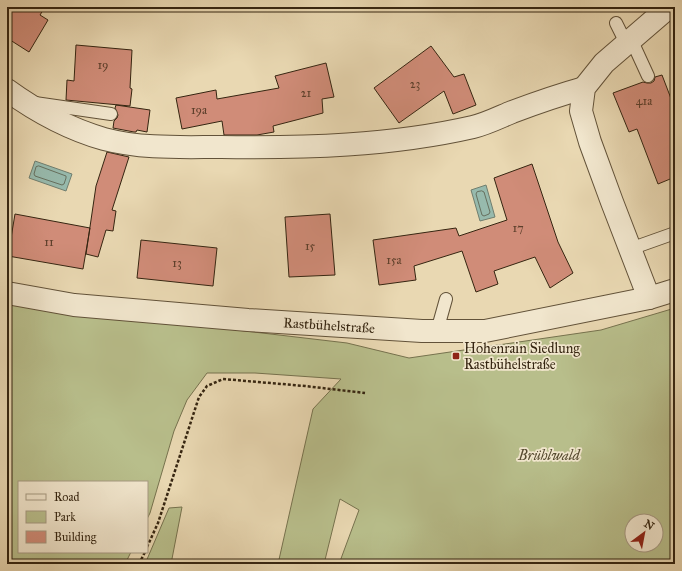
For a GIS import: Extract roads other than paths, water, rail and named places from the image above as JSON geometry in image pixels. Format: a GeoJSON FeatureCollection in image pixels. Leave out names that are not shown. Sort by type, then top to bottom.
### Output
{"type":"FeatureCollection","features":[{"type":"Feature","properties":{"kind":"street"},"geometry":{"type":"LineString","coordinates":[[649,298],[590,142],[581,111],[584,88],[604,63],[669,7]]}},
{"type":"Feature","properties":{"kind":"street"},"geometry":{"type":"LineString","coordinates":[[15,96],[70,126],[103,139],[157,147],[278,148],[388,141],[474,127],[552,97],[584,88]]}},
{"type":"Feature","properties":{"kind":"street","name":"Rastbühelstraße"},"geometry":{"type":"LineString","coordinates":[[7,293],[74,305],[248,320],[422,331],[485,331],[649,298],[675,290]]}},
{"type":"Feature","properties":{"kind":"lane"},"geometry":{"type":"LineString","coordinates":[[616,23],[629,41],[648,76]]}},
{"type":"Feature","properties":{"kind":"lane"},"geometry":{"type":"LineString","coordinates":[[15,96],[111,114]]}},
{"type":"Feature","properties":{"kind":"lane"},"geometry":{"type":"LineString","coordinates":[[630,249],[675,233]]}},
{"type":"Feature","properties":{"kind":"lane"},"geometry":{"type":"LineString","coordinates":[[437,331],[446,299]]}},
{"type":"Feature","properties":{"kind":"water"},"geometry":{"type":"Polygon","coordinates":[[[35,161],[72,174],[66,191],[29,178],[35,161]]]}},
{"type":"Feature","properties":{"kind":"water"},"geometry":{"type":"Polygon","coordinates":[[[486,185],[495,217],[480,221],[471,190],[486,185]]]}},
{"type":"Feature","properties":{"kind":"place","name":"Hohenrain Siedlung Rastbühelstraße"},"geometry":{"type":"Point","coordinates":[456,356]}},
{"type":"Feature","properties":{"kind":"park label","name":"Brühlwald"},"geometry":{"type":"Point","coordinates":[549,455]}}]}
